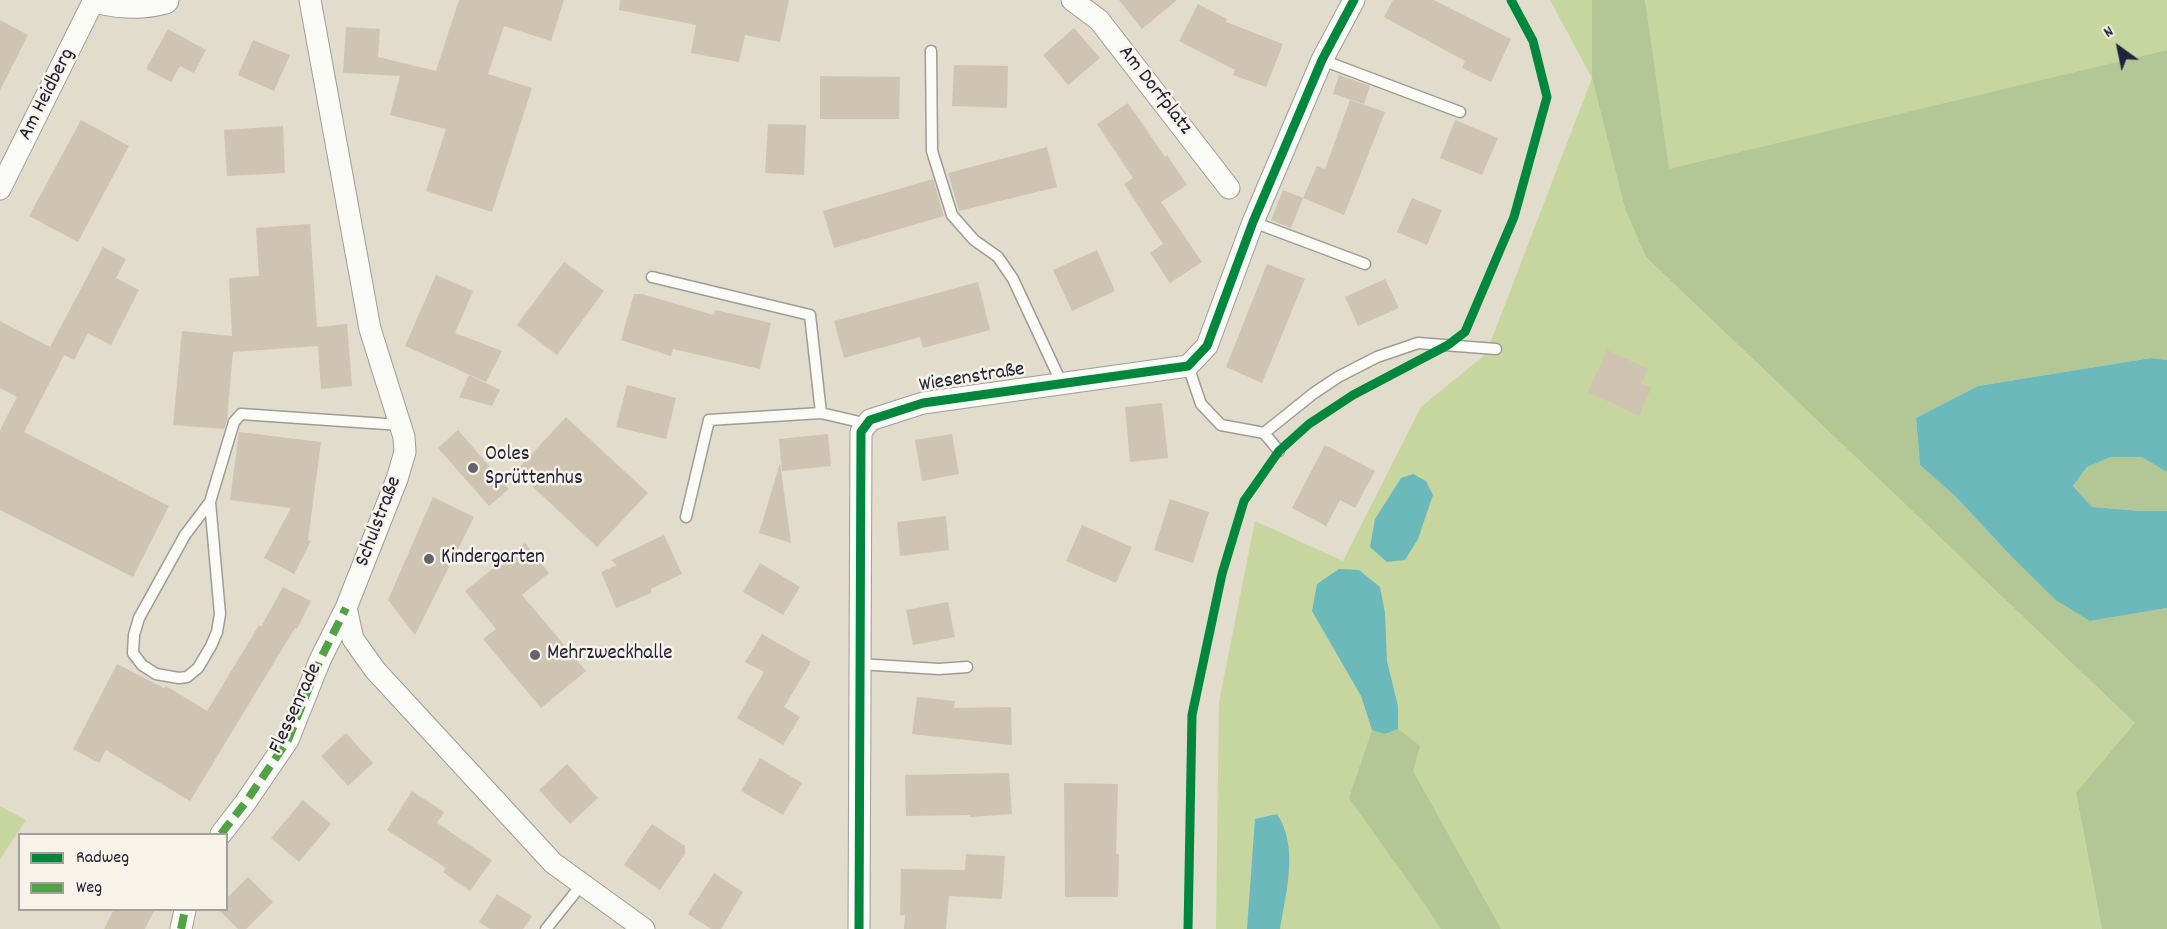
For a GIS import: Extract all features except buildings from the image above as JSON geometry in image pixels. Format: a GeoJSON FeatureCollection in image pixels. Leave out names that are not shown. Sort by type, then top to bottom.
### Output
{"type":"FeatureCollection","features":[{"type":"Feature","properties":{"kind":"street"},"geometry":{"type":"LineString","coordinates":[[105,1],[151,4],[165,0]]}},
{"type":"Feature","properties":{"kind":"street","name":"Schulstraße"},"geometry":{"type":"LineString","coordinates":[[310,0],[370,329],[401,425],[405,452],[346,608]]}},
{"type":"Feature","properties":{"kind":"street","name":"Am Dorfplatz"},"geometry":{"type":"LineString","coordinates":[[1072,0],[1099,20],[1229,188]]}},
{"type":"Feature","properties":{"kind":"street"},"geometry":{"type":"LineString","coordinates":[[1188,366],[1207,346],[1252,222],[1322,60],[1354,0]]}},
{"type":"Feature","properties":{"kind":"street","name":"Am Heidberg"},"geometry":{"type":"LineString","coordinates":[[0,189],[105,1]]}},
{"type":"Feature","properties":{"kind":"street","name":"Wiesenstraße"},"geometry":{"type":"LineString","coordinates":[[868,424],[870,420],[923,403],[1188,366]]}},
{"type":"Feature","properties":{"kind":"street"},"geometry":{"type":"LineString","coordinates":[[859,929],[861,432],[868,424]]}},
{"type":"Feature","properties":{"kind":"street"},"geometry":{"type":"LineString","coordinates":[[346,608],[353,639],[375,670],[553,863],[644,929]]}},
{"type":"Feature","properties":{"kind":"street","name":"Flessenrade"},"geometry":{"type":"LineString","coordinates":[[222,833],[288,740],[320,660],[346,608]]}},
{"type":"Feature","properties":{"kind":"street"},"geometry":{"type":"LineString","coordinates":[[181,929],[184,911]]}},
{"type":"Feature","properties":{"kind":"lane"},"geometry":{"type":"LineString","coordinates":[[931,51],[932,151],[952,215],[974,240],[998,257],[1013,279],[1062,384]]}},
{"type":"Feature","properties":{"kind":"lane"},"geometry":{"type":"LineString","coordinates":[[1322,60],[1460,112]]}},
{"type":"Feature","properties":{"kind":"lane"},"geometry":{"type":"LineString","coordinates":[[1252,222],[1365,264]]}},
{"type":"Feature","properties":{"kind":"lane"},"geometry":{"type":"LineString","coordinates":[[652,277],[810,315],[821,413]]}},
{"type":"Feature","properties":{"kind":"lane"},"geometry":{"type":"LineString","coordinates":[[1264,433],[1322,388],[1377,357],[1418,343],[1496,349]]}},
{"type":"Feature","properties":{"kind":"lane"},"geometry":{"type":"LineString","coordinates":[[1188,366],[1201,404],[1221,424],[1264,433],[1279,451]]}},
{"type":"Feature","properties":{"kind":"lane"},"geometry":{"type":"LineString","coordinates":[[686,517],[709,420],[821,413],[868,424]]}},
{"type":"Feature","properties":{"kind":"lane"},"geometry":{"type":"LineString","coordinates":[[210,501],[220,614],[217,632],[198,668],[187,677],[156,674],[142,665],[133,653],[134,635],[139,618],[185,535],[210,501],[234,422],[241,414],[401,425]]}},
{"type":"Feature","properties":{"kind":"lane"},"geometry":{"type":"LineString","coordinates":[[859,664],[939,669],[967,667]]}},
{"type":"Feature","properties":{"kind":"lane"},"geometry":{"type":"LineString","coordinates":[[546,929],[582,884]]}},
{"type":"Feature","properties":{"kind":"green space"},"geometry":{"type":"Polygon","coordinates":[[[1550,0],[1592,0],[1592,78],[1550,0]]]}},
{"type":"Feature","properties":{"kind":"green space"},"geometry":{"type":"Polygon","coordinates":[[[1592,0],[1645,0],[1669,169],[2167,50],[2167,360],[2151,358],[1978,386],[1916,418],[1920,465],[1955,496],[2010,555],[2090,621],[2167,608],[2167,929],[2102,929],[2076,793],[2135,723],[1646,257],[1625,209],[1592,78],[1592,0]]]}},
{"type":"Feature","properties":{"kind":"green space"},"geometry":{"type":"Polygon","coordinates":[[[1645,0],[2167,0],[2167,50],[1668,170],[1645,0]]]}},
{"type":"Feature","properties":{"kind":"green space"},"geometry":{"type":"Polygon","coordinates":[[[1592,78],[1625,209],[1646,257],[2136,723],[2076,794],[2102,929],[1216,929],[1219,702],[1255,521],[1343,561],[1421,407],[1486,354],[1592,78]]]}},
{"type":"Feature","properties":{"kind":"green space"},"geometry":{"type":"Polygon","coordinates":[[[2111,457],[2143,457],[2167,472],[2167,511],[2092,507],[2073,486],[2087,467],[2111,457]]]}},
{"type":"Feature","properties":{"kind":"green space"},"geometry":{"type":"Polygon","coordinates":[[[1398,729],[1420,746],[1413,771],[1501,929],[1441,929],[1349,798],[1372,730],[1385,734],[1398,729]]]}},
{"type":"Feature","properties":{"kind":"green space"},"geometry":{"type":"Polygon","coordinates":[[[0,806],[26,820],[0,859],[0,806]]]}},
{"type":"Feature","properties":{"kind":"water"},"geometry":{"type":"Polygon","coordinates":[[[2151,358],[2167,360],[2167,472],[2142,457],[2111,457],[2087,467],[2073,486],[2092,507],[2167,511],[2167,608],[2090,621],[2056,600],[1955,496],[1920,465],[1916,418],[1978,386],[2151,358]]]}},
{"type":"Feature","properties":{"kind":"water"},"geometry":{"type":"Polygon","coordinates":[[[1413,474],[1426,481],[1433,495],[1418,539],[1405,560],[1387,562],[1370,547],[1375,519],[1401,478],[1413,474]]]}},
{"type":"Feature","properties":{"kind":"water"},"geometry":{"type":"Polygon","coordinates":[[[1339,569],[1359,570],[1380,587],[1385,613],[1387,661],[1398,706],[1398,729],[1385,734],[1372,730],[1361,696],[1312,611],[1317,584],[1339,569]]]}},
{"type":"Feature","properties":{"kind":"water"},"geometry":{"type":"Polygon","coordinates":[[[1277,814],[1284,827],[1289,855],[1289,870],[1280,929],[1247,929],[1255,819],[1277,814]]]}},
{"type":"Feature","properties":{"kind":"marked path"},"geometry":{"type":"LineString","coordinates":[[222,833],[288,740],[320,660],[346,608]]}},
{"type":"Feature","properties":{"kind":"marked path"},"geometry":{"type":"LineString","coordinates":[[181,929],[185,911]]}},
{"type":"Feature","properties":{"kind":"cycle path"},"geometry":{"type":"LineString","coordinates":[[859,929],[861,432],[870,420],[923,403],[1188,366],[1207,346],[1253,222],[1322,60],[1354,0]]}},
{"type":"Feature","properties":{"kind":"cycle path"},"geometry":{"type":"LineString","coordinates":[[1188,929],[1192,715],[1222,574],[1244,501],[1279,451],[1309,424],[1353,395],[1448,345],[1465,332],[1514,217],[1547,97],[1533,41],[1511,0]]}},
{"type":"Feature","properties":{"kind":"place","name":"Ooles Sprüttenhus"},"geometry":{"type":"Point","coordinates":[473,468]}},
{"type":"Feature","properties":{"kind":"place","name":"Kindergarten"},"geometry":{"type":"Point","coordinates":[429,559]}},
{"type":"Feature","properties":{"kind":"place","name":"Mehrzweckhalle"},"geometry":{"type":"Point","coordinates":[535,655]}}]}
